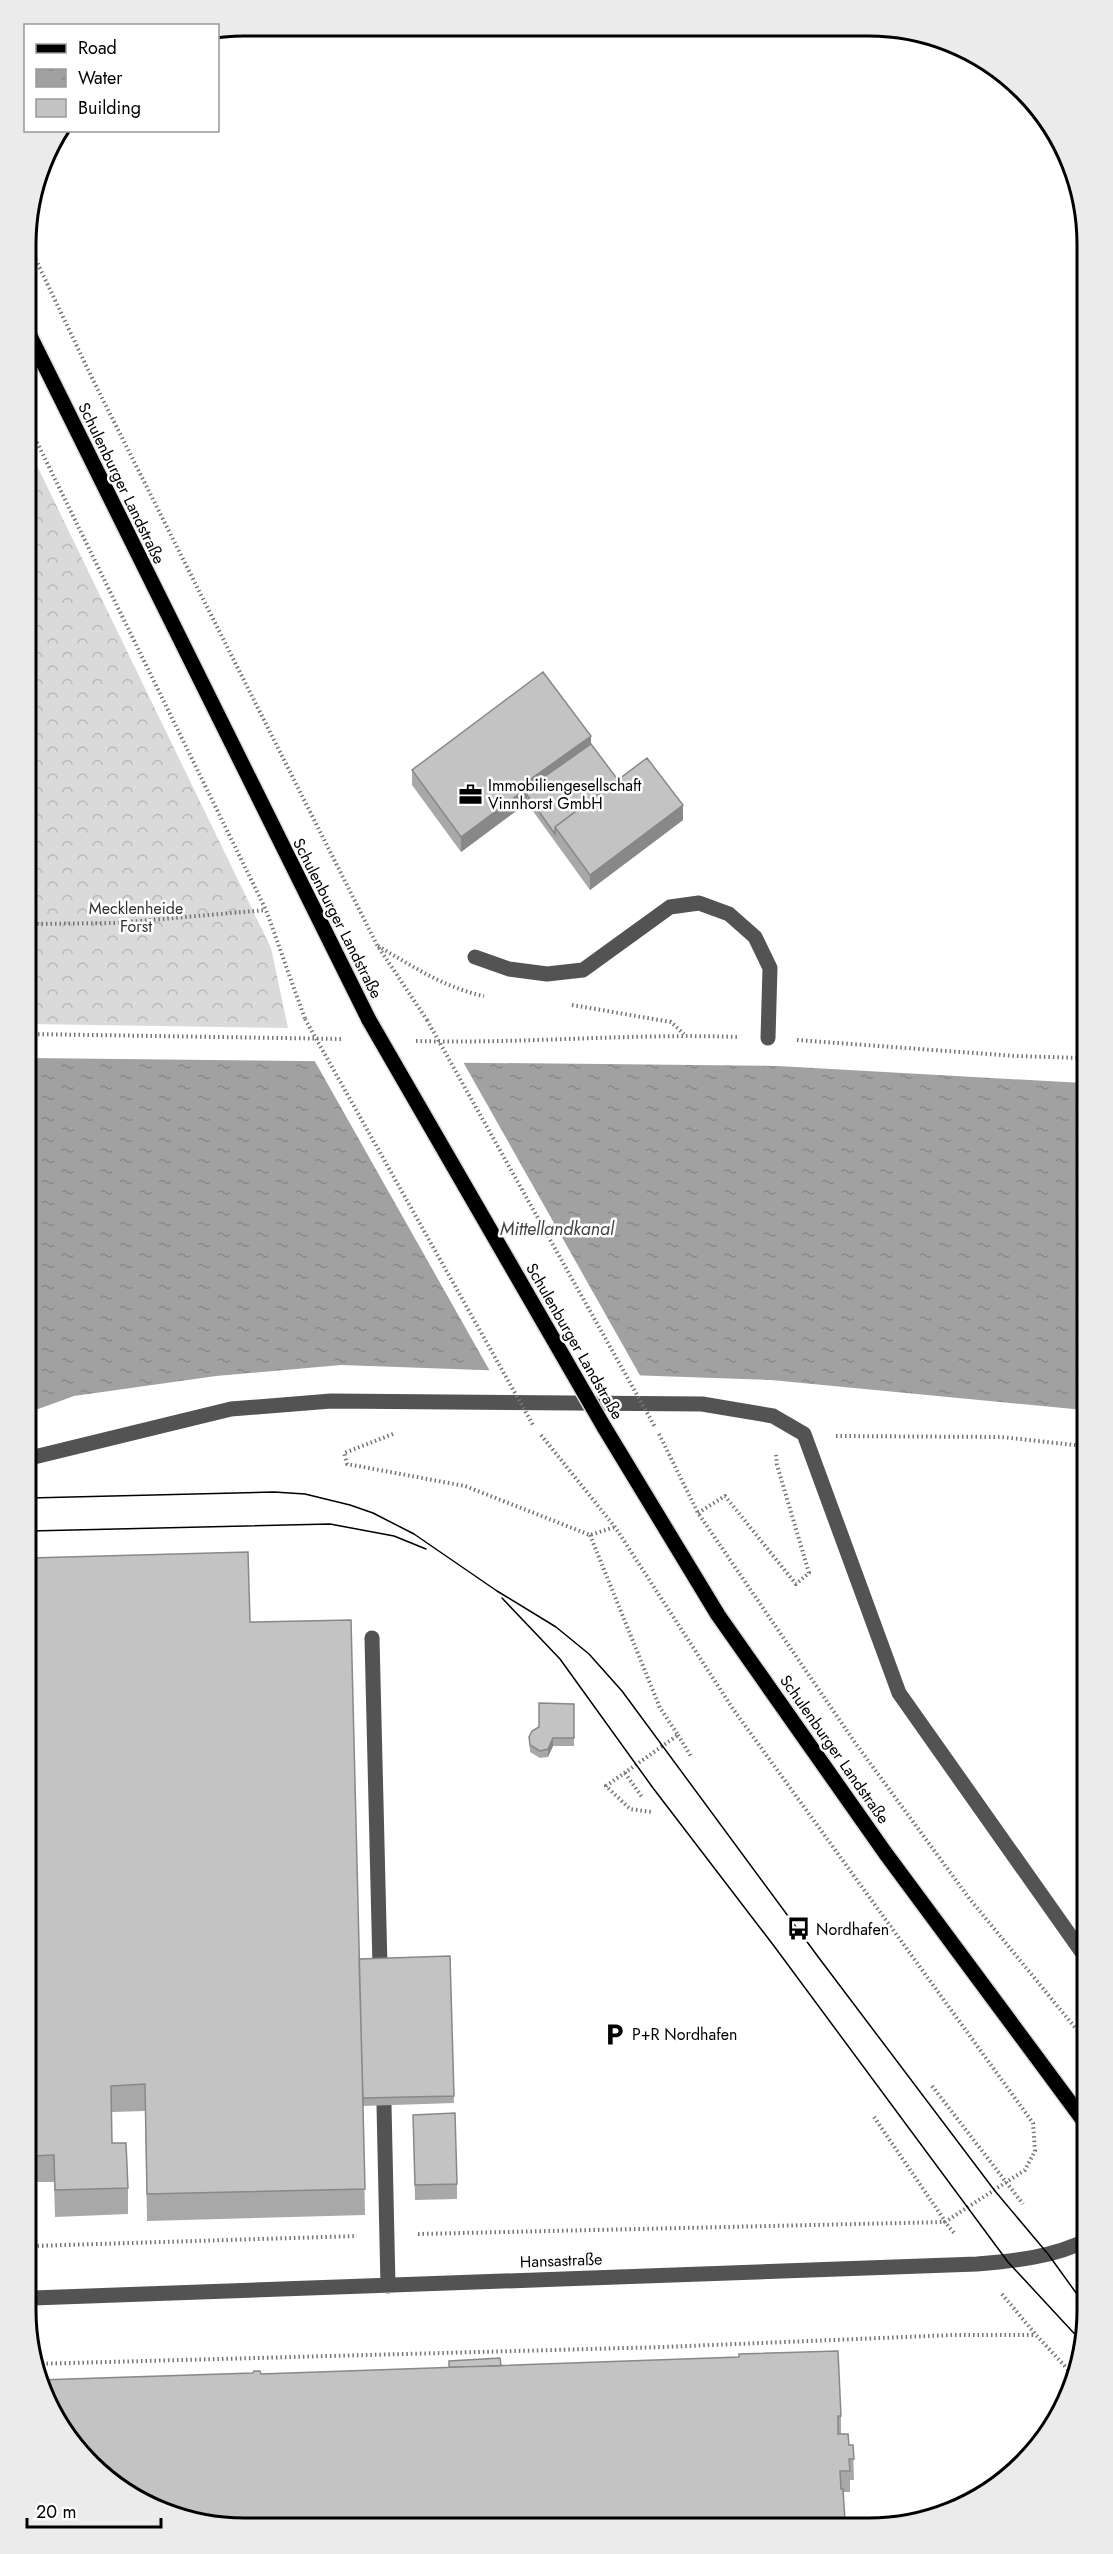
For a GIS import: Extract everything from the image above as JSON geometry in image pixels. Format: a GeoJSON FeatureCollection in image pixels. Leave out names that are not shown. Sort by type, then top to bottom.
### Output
{"type":"FeatureCollection","features":[{"type":"Feature","properties":{"kind":"main road","name":"Schulenburger Landstraße"},"geometry":{"type":"LineString","coordinates":[[36,348],[369,1020],[604,1427],[718,1615],[886,1854],[1077,2112]]}},
{"type":"Feature","properties":{"kind":"street"},"geometry":{"type":"LineString","coordinates":[[475,957],[509,969],[547,974],[583,970],[670,907],[699,903],[729,914],[755,937],[770,968],[768,1038]]}},
{"type":"Feature","properties":{"kind":"street"},"geometry":{"type":"LineString","coordinates":[[36,1457],[231,1409],[331,1401],[702,1404],[773,1416],[804,1434],[899,1693],[1077,1945]]}},
{"type":"Feature","properties":{"kind":"street"},"geometry":{"type":"LineString","coordinates":[[372,1638],[380,1967]]}},
{"type":"Feature","properties":{"kind":"street"},"geometry":{"type":"LineString","coordinates":[[384,2105],[388,2286]]}},
{"type":"Feature","properties":{"kind":"street","name":"Hansastraße"},"geometry":{"type":"LineString","coordinates":[[36,2298],[977,2264],[1008,2262],[1077,2245]]}},
{"type":"Feature","properties":{"kind":"path"},"geometry":{"type":"LineString","coordinates":[[36,260],[92,378],[377,945],[427,1020],[655,1427],[698,1513],[856,1744],[969,1898],[1077,2029]]}},
{"type":"Feature","properties":{"kind":"path"},"geometry":{"type":"LineString","coordinates":[[36,440],[266,910],[305,1019],[533,1425],[615,1527],[733,1710],[1033,2123],[1035,2151],[1025,2170],[1007,2184],[945,2222],[36,2246]]}},
{"type":"Feature","properties":{"kind":"path"},"geometry":{"type":"LineString","coordinates":[[36,924],[116,923],[266,910]]}},
{"type":"Feature","properties":{"kind":"path"},"geometry":{"type":"LineString","coordinates":[[36,1034],[351,1039]]}},
{"type":"Feature","properties":{"kind":"path"},"geometry":{"type":"LineString","coordinates":[[407,1041],[463,1042],[685,1035],[768,1038],[1016,1056],[1077,1058]]}},
{"type":"Feature","properties":{"kind":"path"},"geometry":{"type":"LineString","coordinates":[[698,1513],[725,1496],[796,1584],[809,1573],[777,1465],[773,1416]]}},
{"type":"Feature","properties":{"kind":"path"},"geometry":{"type":"LineString","coordinates":[[399,1431],[344,1453],[347,1464],[465,1486],[590,1535],[615,1527]]}},
{"type":"Feature","properties":{"kind":"path"},"geometry":{"type":"LineString","coordinates":[[804,1434],[1001,1437],[1077,1445]]}},
{"type":"Feature","properties":{"kind":"path"},"geometry":{"type":"LineString","coordinates":[[590,1535],[660,1708],[692,1758]]}},
{"type":"Feature","properties":{"kind":"path"},"geometry":{"type":"LineString","coordinates":[[652,1812],[630,1809],[606,1786],[678,1735]]}},
{"type":"Feature","properties":{"kind":"path"},"geometry":{"type":"LineString","coordinates":[[625,1773],[642,1797]]}},
{"type":"Feature","properties":{"kind":"path"},"geometry":{"type":"LineString","coordinates":[[932,2086],[1023,2204]]}},
{"type":"Feature","properties":{"kind":"path"},"geometry":{"type":"LineString","coordinates":[[874,2117],[945,2222],[977,2264],[1068,2369]]}},
{"type":"Feature","properties":{"kind":"path"},"geometry":{"type":"LineString","coordinates":[[43,2364],[640,2348],[952,2335],[1036,2335]]}},
{"type":"Feature","properties":{"kind":"green space","name":"Mecklenheide Forst"},"geometry":{"type":"Polygon","coordinates":[[[36,464],[271,948],[288,1028],[36,1024],[36,464]]]}},
{"type":"Feature","properties":{"kind":"water","name":"Mittellandkanal"},"geometry":{"type":"Polygon","coordinates":[[[36,1058],[778,1066],[1077,1083],[1077,1409],[771,1380],[341,1365],[216,1376],[74,1396],[36,1410],[36,1058]]]}},
{"type":"Feature","properties":{"kind":"pier"},"geometry":{"type":"Polygon","coordinates":[[[313,1058],[462,1060],[642,1379],[491,1373],[313,1058]]]}},
{"type":"Feature","properties":{"kind":"building"},"geometry":{"type":"Polygon","coordinates":[[[543,672],[591,736],[524,784],[527,788],[461,837],[412,770],[543,672]]]}},
{"type":"Feature","properties":{"kind":"building"},"geometry":{"type":"Polygon","coordinates":[[[591,744],[618,780],[555,827],[555,834],[527,795],[527,789],[591,744]]]}},
{"type":"Feature","properties":{"kind":"building"},"geometry":{"type":"Polygon","coordinates":[[[647,758],[683,805],[590,875],[555,827],[647,758]]]}},
{"type":"Feature","properties":{"kind":"building"},"geometry":{"type":"Polygon","coordinates":[[[248,1552],[250,1622],[351,1620],[365,2189],[147,2194],[145,2084],[111,2086],[112,2143],[126,2143],[128,2188],[55,2190],[54,2155],[36,2156],[36,1558],[248,1552]]]}},
{"type":"Feature","properties":{"kind":"building"},"geometry":{"type":"Polygon","coordinates":[[[539,1703],[574,1704],[574,1738],[553,1738],[548,1749],[540,1751],[530,1745],[529,1737],[532,1731],[539,1727],[539,1703]]]}},
{"type":"Feature","properties":{"kind":"building"},"geometry":{"type":"Polygon","coordinates":[[[450,1956],[454,2096],[363,2098],[359,1959],[450,1956]]]}},
{"type":"Feature","properties":{"kind":"building"},"geometry":{"type":"Polygon","coordinates":[[[455,2113],[457,2184],[415,2185],[413,2115],[455,2113]]]}},
{"type":"Feature","properties":{"kind":"building"},"geometry":{"type":"Polygon","coordinates":[[[838,2351],[841,2416],[838,2416],[838,2434],[848,2434],[849,2445],[853,2445],[854,2459],[849,2459],[850,2471],[840,2471],[845,2518],[231,2518],[204,2514],[152,2497],[117,2475],[79,2437],[64,2414],[49,2380],[253,2373],[254,2371],[260,2371],[261,2374],[739,2357],[739,2354],[838,2351]]]}},
{"type":"Feature","properties":{"kind":"building"},"geometry":{"type":"Polygon","coordinates":[[[500,2358],[501,2366],[449,2367],[449,2361],[500,2358]]]}},
{"type":"Feature","properties":{"kind":"tram line"},"geometry":{"type":"LineString","coordinates":[[36,1498],[274,1492],[305,1494],[350,1505],[373,1513],[414,1534],[497,1591],[556,1627],[589,1654],[622,1691],[819,1958],[995,2191],[1048,2254],[1077,2294]]}},
{"type":"Feature","properties":{"kind":"tram line"},"geometry":{"type":"LineString","coordinates":[[36,1531],[330,1524],[394,1536],[426,1549]]}},
{"type":"Feature","properties":{"kind":"tram line"},"geometry":{"type":"LineString","coordinates":[[502,1598],[560,1659],[653,1788],[774,1946],[1008,2262],[1075,2335]]}},
{"type":"Feature","properties":{"kind":"place","name":"Immobiliengesellschaft Vinnhorst GmbH"},"geometry":{"type":"Point","coordinates":[470,794]}},
{"type":"Feature","properties":{"kind":"place","name":"Nordhafen"},"geometry":{"type":"Point","coordinates":[798,1929]}},
{"type":"Feature","properties":{"kind":"place","name":"P+R Nordhafen"},"geometry":{"type":"Point","coordinates":[614,2034]}}]}
